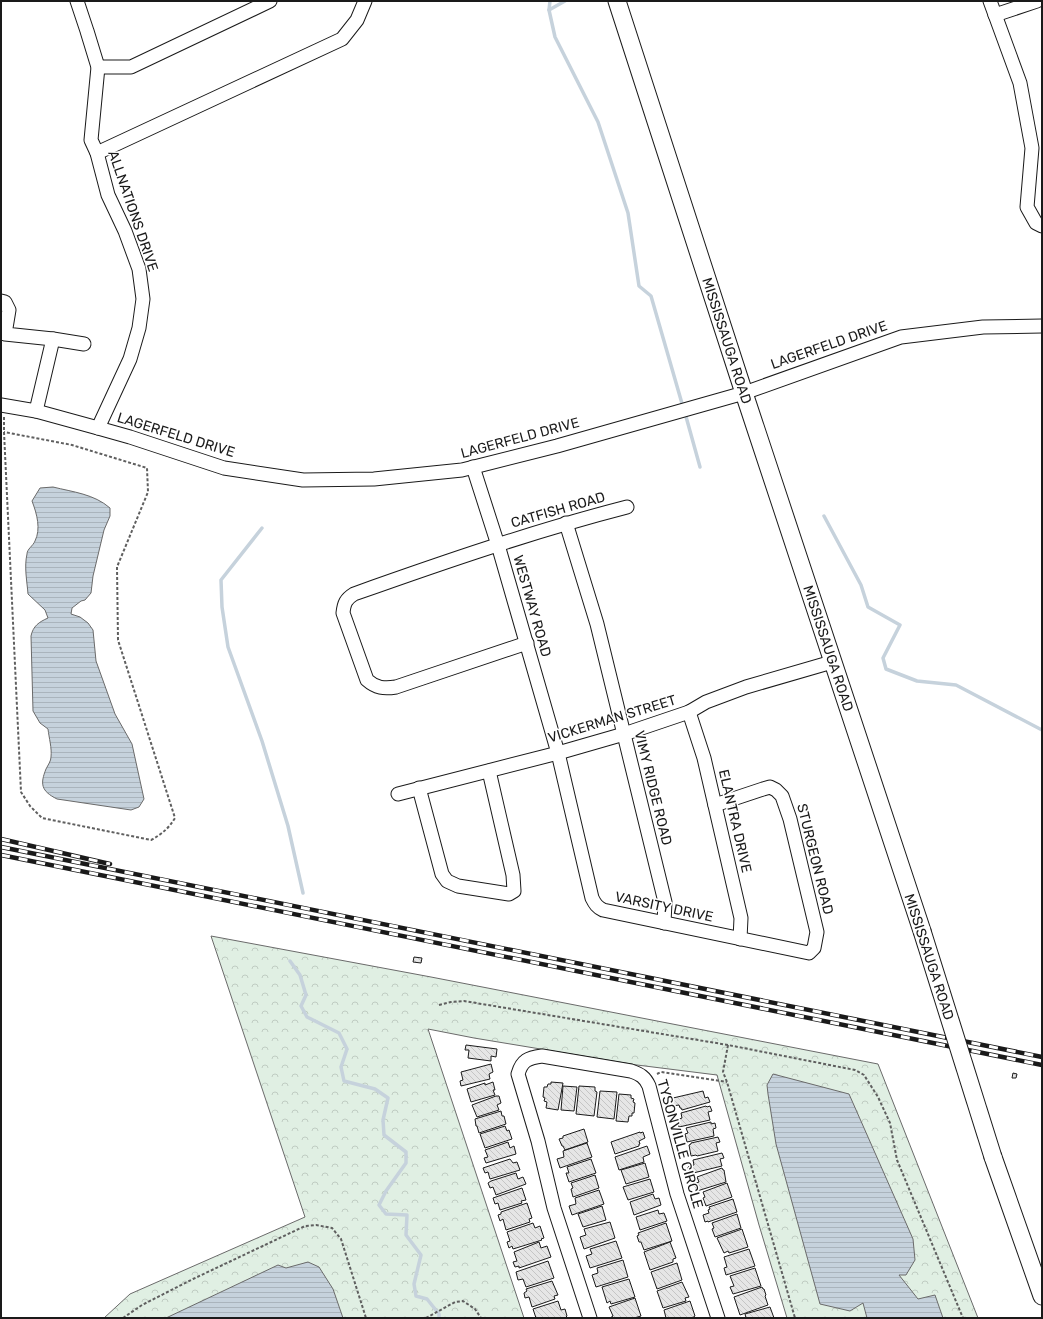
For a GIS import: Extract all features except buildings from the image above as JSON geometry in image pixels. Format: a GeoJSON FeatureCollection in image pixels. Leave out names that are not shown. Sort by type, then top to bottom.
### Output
{"type":"FeatureCollection","features":[{"type":"Feature","properties":{"kind":"main road","name":"MISSISSAUGA ROAD"},"geometry":{"type":"LineString","coordinates":[[617,1],[832,662],[922,931],[993,1157],[1042,1296]]}},
{"type":"Feature","properties":{"kind":"street"},"geometry":{"type":"LineString","coordinates":[[98,67],[131,67],[270,1]]}},
{"type":"Feature","properties":{"kind":"street"},"geometry":{"type":"LineString","coordinates":[[96,153],[342,39],[357,20],[365,1]]}},
{"type":"Feature","properties":{"kind":"street"},"geometry":{"type":"LineString","coordinates":[[990,1],[1020,83],[1037,149],[1027,207],[1036,222],[1042,226]]}},
{"type":"Feature","properties":{"kind":"street"},"geometry":{"type":"LineString","coordinates":[[995,15],[1037,1]]}},
{"type":"Feature","properties":{"kind":"street","name":"ALLNATIONS DRIVE"},"geometry":{"type":"LineString","coordinates":[[81,2],[98,67],[92,140],[108,195],[125,231],[139,269],[143,299],[139,328],[130,359],[98,428]]}},
{"type":"Feature","properties":{"kind":"street"},"geometry":{"type":"LineString","coordinates":[[1,301],[5,302],[9,310],[5,334],[84,344]]}},
{"type":"Feature","properties":{"kind":"street","name":"LAGERFELD DRIVE"},"geometry":{"type":"LineString","coordinates":[[2,406],[36,411],[98,428],[224,468],[303,480],[374,479],[462,470],[557,446],[744,393],[901,337],[983,327],[1042,326]]}},
{"type":"Feature","properties":{"kind":"street"},"geometry":{"type":"LineString","coordinates":[[36,411],[53,339]]}},
{"type":"Feature","properties":{"kind":"street","name":"WESTWAY ROAD"},"geometry":{"type":"LineString","coordinates":[[473,468],[498,545],[558,753]]}},
{"type":"Feature","properties":{"kind":"street","name":"CATFISH ROAD"},"geometry":{"type":"LineString","coordinates":[[526,643],[396,687],[386,689],[372,685],[367,680],[343,613],[344,604],[347,599],[354,594],[566,523],[627,507]]}},
{"type":"Feature","properties":{"kind":"street","name":"VIMY RIDGE ROAD"},"geometry":{"type":"LineString","coordinates":[[566,523],[597,624],[624,734],[665,902],[664,923]]}},
{"type":"Feature","properties":{"kind":"street","name":"VICKERMAN STREET"},"geometry":{"type":"LineString","coordinates":[[398,794],[558,753],[624,734],[689,712],[706,702],[746,687],[832,662]]}},
{"type":"Feature","properties":{"kind":"street","name":"ELANTRA DRIVE"},"geometry":{"type":"LineString","coordinates":[[689,712],[704,758],[741,918],[740,939]]}},
{"type":"Feature","properties":{"kind":"street","name":"VARSITY DRIVE"},"geometry":{"type":"LineString","coordinates":[[558,753],[592,898],[598,908],[809,953]]}},
{"type":"Feature","properties":{"kind":"street"},"geometry":{"type":"LineString","coordinates":[[419,788],[442,874],[447,881],[458,886],[509,894],[514,891],[514,880],[489,771]]}},
{"type":"Feature","properties":{"kind":"street","name":"STURGEON ROAD"},"geometry":{"type":"LineString","coordinates":[[715,805],[770,787],[782,796],[790,819],[817,932],[814,948],[809,953]]}},
{"type":"Feature","properties":{"kind":"street","name":"TYSONVILLE CIRCLE"},"geometry":{"type":"LineString","coordinates":[[590,1318],[554,1208],[538,1141],[518,1074],[520,1067],[524,1062],[532,1058],[542,1056],[631,1071],[639,1073],[645,1078],[649,1086],[677,1194],[718,1318]]}},
{"type":"Feature","properties":{"kind":"path"},"geometry":{"type":"LineString","coordinates":[[2,406],[21,792],[30,806],[42,818],[151,840],[161,835],[175,818],[118,640],[116,567],[148,492],[147,468],[72,444],[4,432]]}},
{"type":"Feature","properties":{"kind":"path"},"geometry":{"type":"LineString","coordinates":[[439,1005],[464,1001],[728,1045],[855,1070],[864,1075],[878,1097],[890,1123],[897,1160],[963,1318]]}},
{"type":"Feature","properties":{"kind":"path"},"geometry":{"type":"LineString","coordinates":[[728,1045],[723,1072],[795,1318]]}},
{"type":"Feature","properties":{"kind":"path"},"geometry":{"type":"LineString","coordinates":[[657,1074],[661,1072],[727,1082]]}},
{"type":"Feature","properties":{"kind":"path"},"geometry":{"type":"LineString","coordinates":[[123,1318],[142,1306],[193,1279],[305,1226],[316,1225],[332,1228],[341,1239],[366,1318]]}},
{"type":"Feature","properties":{"kind":"path"},"geometry":{"type":"LineString","coordinates":[[426,1318],[455,1302],[463,1301],[468,1304],[481,1318]]}},
{"type":"Feature","properties":{"kind":"green space"},"geometry":{"type":"Polygon","coordinates":[[[211,936],[878,1064],[978,1318],[787,1318],[717,1075],[637,1065],[428,1029],[524,1318],[104,1318],[130,1294],[305,1217],[211,936]]]}},
{"type":"Feature","properties":{"kind":"shaded area"},"geometry":{"type":"Polygon","coordinates":[[[53,487],[90,497],[104,503],[110,508],[110,516],[104,530],[93,576],[91,593],[85,600],[81,601],[72,608],[71,614],[80,617],[88,623],[93,630],[96,661],[115,714],[132,744],[144,799],[139,807],[131,810],[57,799],[48,793],[43,787],[43,779],[51,757],[51,750],[48,729],[40,723],[33,711],[31,636],[37,625],[48,618],[45,610],[28,594],[26,564],[27,552],[35,541],[38,532],[37,516],[32,501],[40,488],[53,487]]]}},
{"type":"Feature","properties":{"kind":"shaded area"},"geometry":{"type":"Polygon","coordinates":[[[773,1074],[849,1094],[913,1239],[915,1260],[906,1275],[899,1275],[918,1299],[935,1295],[943,1318],[867,1318],[863,1303],[850,1311],[820,1304],[776,1144],[767,1085],[773,1074]]]}},
{"type":"Feature","properties":{"kind":"shaded area"},"geometry":{"type":"Polygon","coordinates":[[[308,1262],[319,1267],[333,1289],[343,1318],[166,1318],[278,1265],[286,1268],[308,1262]]]}},
{"type":"Feature","properties":{"kind":"waterway"},"geometry":{"type":"LineString","coordinates":[[550,1],[549,10],[555,37],[598,122],[628,213],[639,286],[651,296],[683,407]]}},
{"type":"Feature","properties":{"kind":"waterway"},"geometry":{"type":"LineString","coordinates":[[549,10],[565,1]]}},
{"type":"Feature","properties":{"kind":"waterway"},"geometry":{"type":"LineString","coordinates":[[685,413],[700,467]]}},
{"type":"Feature","properties":{"kind":"waterway"},"geometry":{"type":"LineString","coordinates":[[824,516],[861,585],[868,607],[900,625],[883,658],[886,669],[917,681],[956,685],[1042,730]]}},
{"type":"Feature","properties":{"kind":"waterway"},"geometry":{"type":"LineString","coordinates":[[262,528],[221,580],[222,607],[228,647],[262,741],[288,826],[303,893]]}},
{"type":"Feature","properties":{"kind":"waterway"},"geometry":{"type":"LineString","coordinates":[[290,961],[300,975],[306,995],[301,1006],[307,1017],[339,1033],[347,1049],[341,1067],[344,1081],[375,1089],[388,1098],[383,1120],[384,1135],[406,1152],[406,1163],[386,1191],[379,1205],[386,1214],[407,1215],[406,1235],[421,1255],[414,1284],[416,1296],[427,1299],[439,1314],[439,1318]]}},
{"type":"Feature","properties":{"kind":"railway"},"geometry":{"type":"LineString","coordinates":[[1,839],[110,864]]}},
{"type":"Feature","properties":{"kind":"railway"},"geometry":{"type":"LineString","coordinates":[[1,847],[1042,1057]]}},
{"type":"Feature","properties":{"kind":"railway"},"geometry":{"type":"LineString","coordinates":[[1,855],[1042,1065]]}}]}
